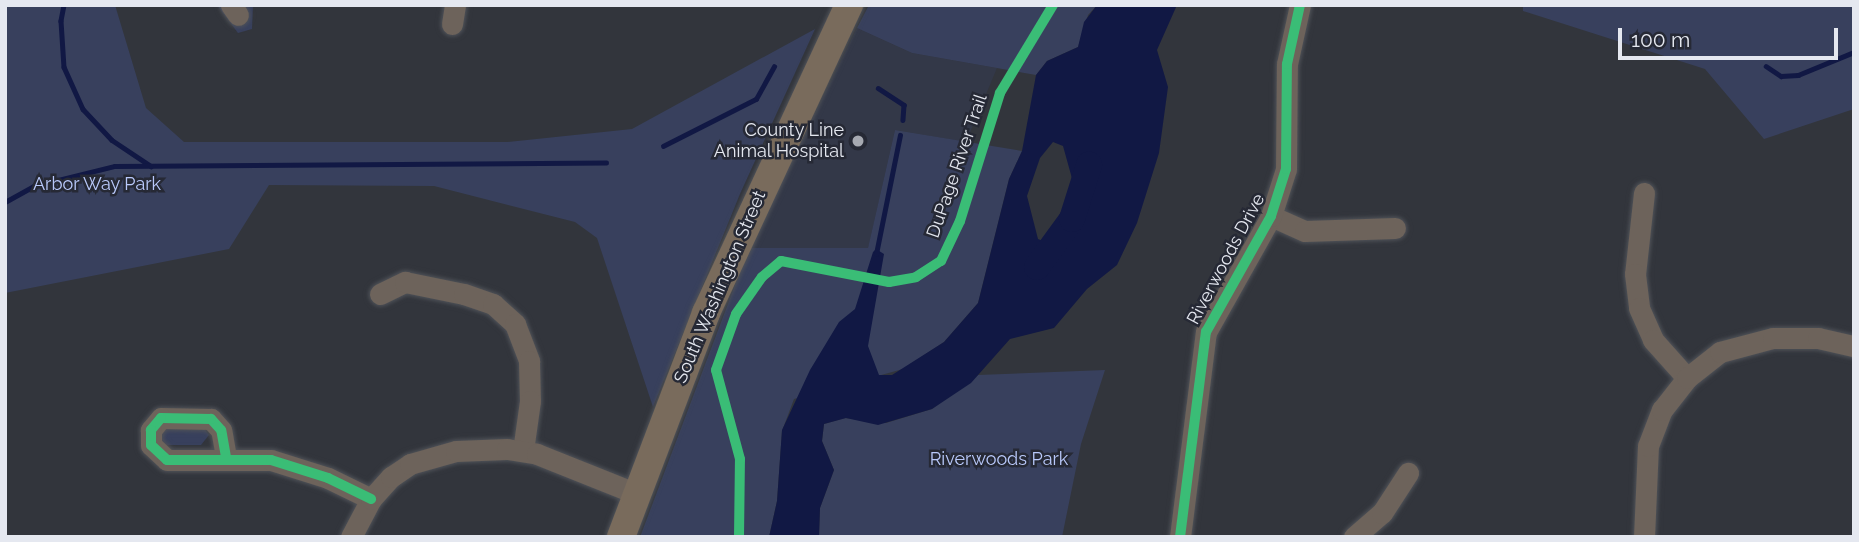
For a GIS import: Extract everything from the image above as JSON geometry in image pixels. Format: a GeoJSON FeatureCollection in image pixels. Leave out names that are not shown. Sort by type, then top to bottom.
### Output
{"type":"FeatureCollection","features":[{"type":"Feature","properties":{"kind":"main road","name":"South Washington Street"},"geometry":{"type":"LineString","coordinates":[[621,537],[706,313],[849,5]]}},
{"type":"Feature","properties":{"kind":"street","name":"Riverwoods Drive"},"geometry":{"type":"LineString","coordinates":[[1181,537],[1194,404],[1206,332],[1271,216],[1286,169],[1287,64],[1300,5]]}},
{"type":"Feature","properties":{"kind":"street"},"geometry":{"type":"LineString","coordinates":[[1644,193],[1635,274],[1639,308],[1653,340],[1687,378]]}},
{"type":"Feature","properties":{"kind":"street"},"geometry":{"type":"LineString","coordinates":[[1271,216],[1305,231],[1395,228]]}},
{"type":"Feature","properties":{"kind":"street"},"geometry":{"type":"LineString","coordinates":[[380,295],[405,282],[464,294],[493,304],[515,324],[529,361],[530,401],[523,451]]}},
{"type":"Feature","properties":{"kind":"street"},"geometry":{"type":"LineString","coordinates":[[1644,537],[1648,446],[1661,410],[1687,378],[1720,352],[1773,338],[1818,338],[1854,346]]}},
{"type":"Feature","properties":{"kind":"street"},"geometry":{"type":"LineString","coordinates":[[351,537],[371,499],[391,477],[434,455],[523,451],[637,494]]}},
{"type":"Feature","properties":{"kind":"street"},"geometry":{"type":"LineString","coordinates":[[226,457],[293,465],[371,499]]}},
{"type":"Feature","properties":{"kind":"street"},"geometry":{"type":"LineString","coordinates":[[1354,537],[1381,513],[1408,473]]}},
{"type":"Feature","properties":{"kind":"shaded area"},"geometry":{"type":"Polygon","coordinates":[[[1097,5],[1177,5],[1157,50],[1168,87],[1159,153],[1137,223],[1117,265],[1087,289],[1054,328],[1010,339],[971,383],[932,409],[878,425],[846,418],[824,424],[822,441],[834,470],[820,508],[819,537],[769,537],[777,501],[782,430],[810,370],[839,322],[855,309],[873,252],[876,249],[884,254],[868,346],[879,375],[892,375],[944,342],[978,303],[1009,179],[1022,151],[1036,75],[1047,61],[1078,47],[1084,22],[1097,5]],[[1053,142],[1040,158],[1027,196],[1038,239],[1050,244],[1071,224],[1078,200],[1063,146],[1053,142]]]}},
{"type":"Feature","properties":{"kind":"shaded area"},"geometry":{"type":"Polygon","coordinates":[[[857,28],[912,53],[997,68],[966,142],[895,130],[868,249],[749,248],[857,28]]]}},
{"type":"Feature","properties":{"kind":"green space","name":"Arbor Way Park"},"geometry":{"type":"Polygon","coordinates":[[[5,5],[115,5],[146,108],[184,142],[507,142],[632,129],[815,29],[740,194],[653,407],[597,238],[575,222],[434,186],[269,185],[229,249],[5,293],[5,5]]]}},
{"type":"Feature","properties":{"kind":"green space"},"geometry":{"type":"Polygon","coordinates":[[[217,5],[253,5],[252,29],[238,33],[217,5]]]}},
{"type":"Feature","properties":{"kind":"green space"},"geometry":{"type":"Polygon","coordinates":[[[869,5],[1097,5],[1088,15],[1078,47],[1047,61],[1036,75],[912,53],[857,28],[869,5]]]}},
{"type":"Feature","properties":{"kind":"green space"},"geometry":{"type":"Polygon","coordinates":[[[1523,5],[1854,5],[1854,109],[1764,139],[1705,69],[1523,11],[1523,5]]]}},
{"type":"Feature","properties":{"kind":"green space"},"geometry":{"type":"Polygon","coordinates":[[[895,130],[1022,151],[1009,179],[978,303],[944,342],[903,369],[794,399],[782,431],[777,501],[769,537],[640,537],[749,248],[868,248],[895,130]]]}},
{"type":"Feature","properties":{"kind":"green space","name":"Riverwoods Park"},"geometry":{"type":"Polygon","coordinates":[[[1105,370],[1081,444],[1062,537],[819,537],[820,508],[834,470],[822,441],[824,424],[845,418],[886,423],[932,409],[978,375],[1105,370]]]}},
{"type":"Feature","properties":{"kind":"green space"},"geometry":{"type":"Polygon","coordinates":[[[199,422],[209,435],[201,445],[160,445],[160,430],[199,422]]]}},
{"type":"Feature","properties":{"kind":"waterway"},"geometry":{"type":"LineString","coordinates":[[64,5],[61,21],[64,67],[83,109],[112,140],[151,166]]}},
{"type":"Feature","properties":{"kind":"waterway"},"geometry":{"type":"LineString","coordinates":[[1766,66],[1781,76],[1798,75],[1854,52]]}},
{"type":"Feature","properties":{"kind":"waterway"},"geometry":{"type":"LineString","coordinates":[[663,146],[756,99],[774,67]]}},
{"type":"Feature","properties":{"kind":"waterway"},"geometry":{"type":"LineString","coordinates":[[878,88],[904,105],[903,120]]}},
{"type":"Feature","properties":{"kind":"waterway"},"geometry":{"type":"LineString","coordinates":[[876,254],[900,135]]}},
{"type":"Feature","properties":{"kind":"waterway"},"geometry":{"type":"LineString","coordinates":[[5,202],[34,186],[115,166],[606,163]]}},
{"type":"Feature","properties":{"kind":"waterway"},"geometry":{"type":"LineString","coordinates":[[1037,267],[1072,219],[1089,165]]}},
{"type":"Feature","properties":{"kind":"cycle path","name":"DuPage River Trail"},"geometry":{"type":"LineString","coordinates":[[739,537],[740,459],[716,370],[736,314],[762,277],[781,261],[889,282],[916,277],[941,261],[960,221],[1000,93],[1053,5]]}},
{"type":"Feature","properties":{"kind":"cycle path"},"geometry":{"type":"LineString","coordinates":[[1180,537],[1206,332],[1271,216],[1286,169],[1287,64],[1300,5]]}},
{"type":"Feature","properties":{"kind":"cycle path"},"geometry":{"type":"LineString","coordinates":[[226,457],[221,430],[211,419],[161,418],[151,430],[151,445],[167,460],[271,460],[328,478],[371,499]]}},
{"type":"Feature","properties":{"kind":"place","name":"County Line Animal Hospital"},"geometry":{"type":"Point","coordinates":[858,141]}}]}
